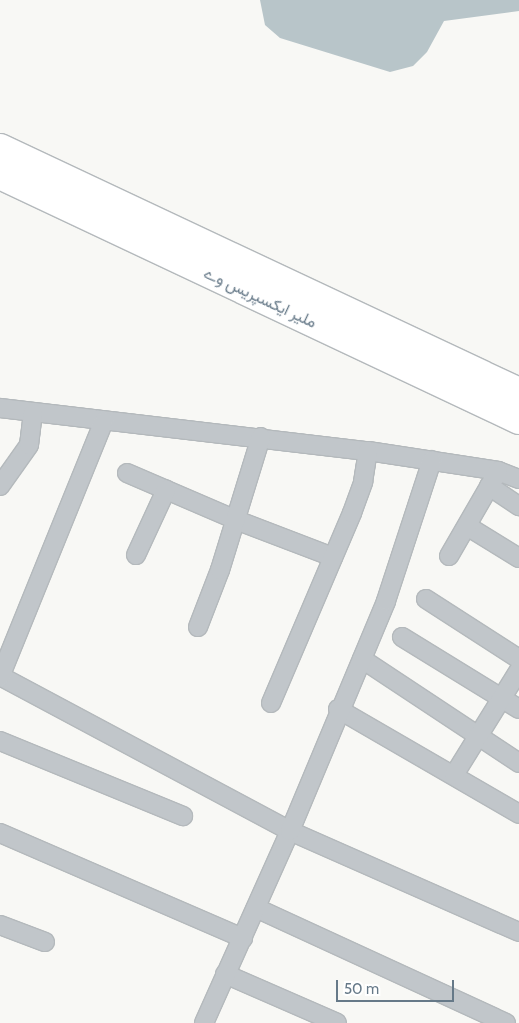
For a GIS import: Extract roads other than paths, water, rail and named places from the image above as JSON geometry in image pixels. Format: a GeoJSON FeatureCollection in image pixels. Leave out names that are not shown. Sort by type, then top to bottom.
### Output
{"type":"FeatureCollection","features":[{"type":"Feature","properties":{"kind":"highway","name":"ملیر ایکسپریس وے"},"geometry":{"type":"LineString","coordinates":[[0,148],[519,392]]}},
{"type":"Feature","properties":{"kind":"highway","name":"ملیر ایکسپریس وے"},"geometry":{"type":"LineString","coordinates":[[0,175],[519,420]]}},
{"type":"Feature","properties":{"kind":"street"},"geometry":{"type":"LineString","coordinates":[[0,408],[368,451],[432,460],[493,478],[519,478]]}},
{"type":"Feature","properties":{"kind":"street"},"geometry":{"type":"LineString","coordinates":[[0,486],[29,445],[34,413]]}},
{"type":"Feature","properties":{"kind":"street"},"geometry":{"type":"LineString","coordinates":[[104,421],[0,676],[290,831],[519,932]]}},
{"type":"Feature","properties":{"kind":"street"},"geometry":{"type":"LineString","coordinates":[[198,627],[236,520],[261,437]]}},
{"type":"Feature","properties":{"kind":"street"},"geometry":{"type":"LineString","coordinates":[[271,704],[363,482],[368,451]]}},
{"type":"Feature","properties":{"kind":"street"},"geometry":{"type":"LineString","coordinates":[[204,1023],[224,974],[243,938],[290,831],[338,710],[362,659],[409,538],[432,460]]}},
{"type":"Feature","properties":{"kind":"street"},"geometry":{"type":"LineString","coordinates":[[128,473],[236,520],[333,557]]}},
{"type":"Feature","properties":{"kind":"street"},"geometry":{"type":"LineString","coordinates":[[493,478],[519,506]]}},
{"type":"Feature","properties":{"kind":"street"},"geometry":{"type":"LineString","coordinates":[[449,556],[493,478]]}},
{"type":"Feature","properties":{"kind":"street"},"geometry":{"type":"LineString","coordinates":[[136,556],[166,490]]}},
{"type":"Feature","properties":{"kind":"street"},"geometry":{"type":"LineString","coordinates":[[467,526],[519,558]]}},
{"type":"Feature","properties":{"kind":"street"},"geometry":{"type":"LineString","coordinates":[[426,599],[519,658]]}},
{"type":"Feature","properties":{"kind":"street"},"geometry":{"type":"LineString","coordinates":[[402,637],[519,709]]}},
{"type":"Feature","properties":{"kind":"street"},"geometry":{"type":"LineString","coordinates":[[362,659],[478,737],[519,762]]}},
{"type":"Feature","properties":{"kind":"street"},"geometry":{"type":"LineString","coordinates":[[454,775],[519,670]]}},
{"type":"Feature","properties":{"kind":"street"},"geometry":{"type":"LineString","coordinates":[[338,710],[519,814]]}},
{"type":"Feature","properties":{"kind":"street"},"geometry":{"type":"LineString","coordinates":[[0,741],[183,816]]}},
{"type":"Feature","properties":{"kind":"street"},"geometry":{"type":"LineString","coordinates":[[0,834],[243,938]]}},
{"type":"Feature","properties":{"kind":"street"},"geometry":{"type":"LineString","coordinates":[[256,908],[506,1023]]}},
{"type":"Feature","properties":{"kind":"street"},"geometry":{"type":"LineString","coordinates":[[0,925],[45,942]]}},
{"type":"Feature","properties":{"kind":"street"},"geometry":{"type":"LineString","coordinates":[[224,974],[337,1023]]}}]}
